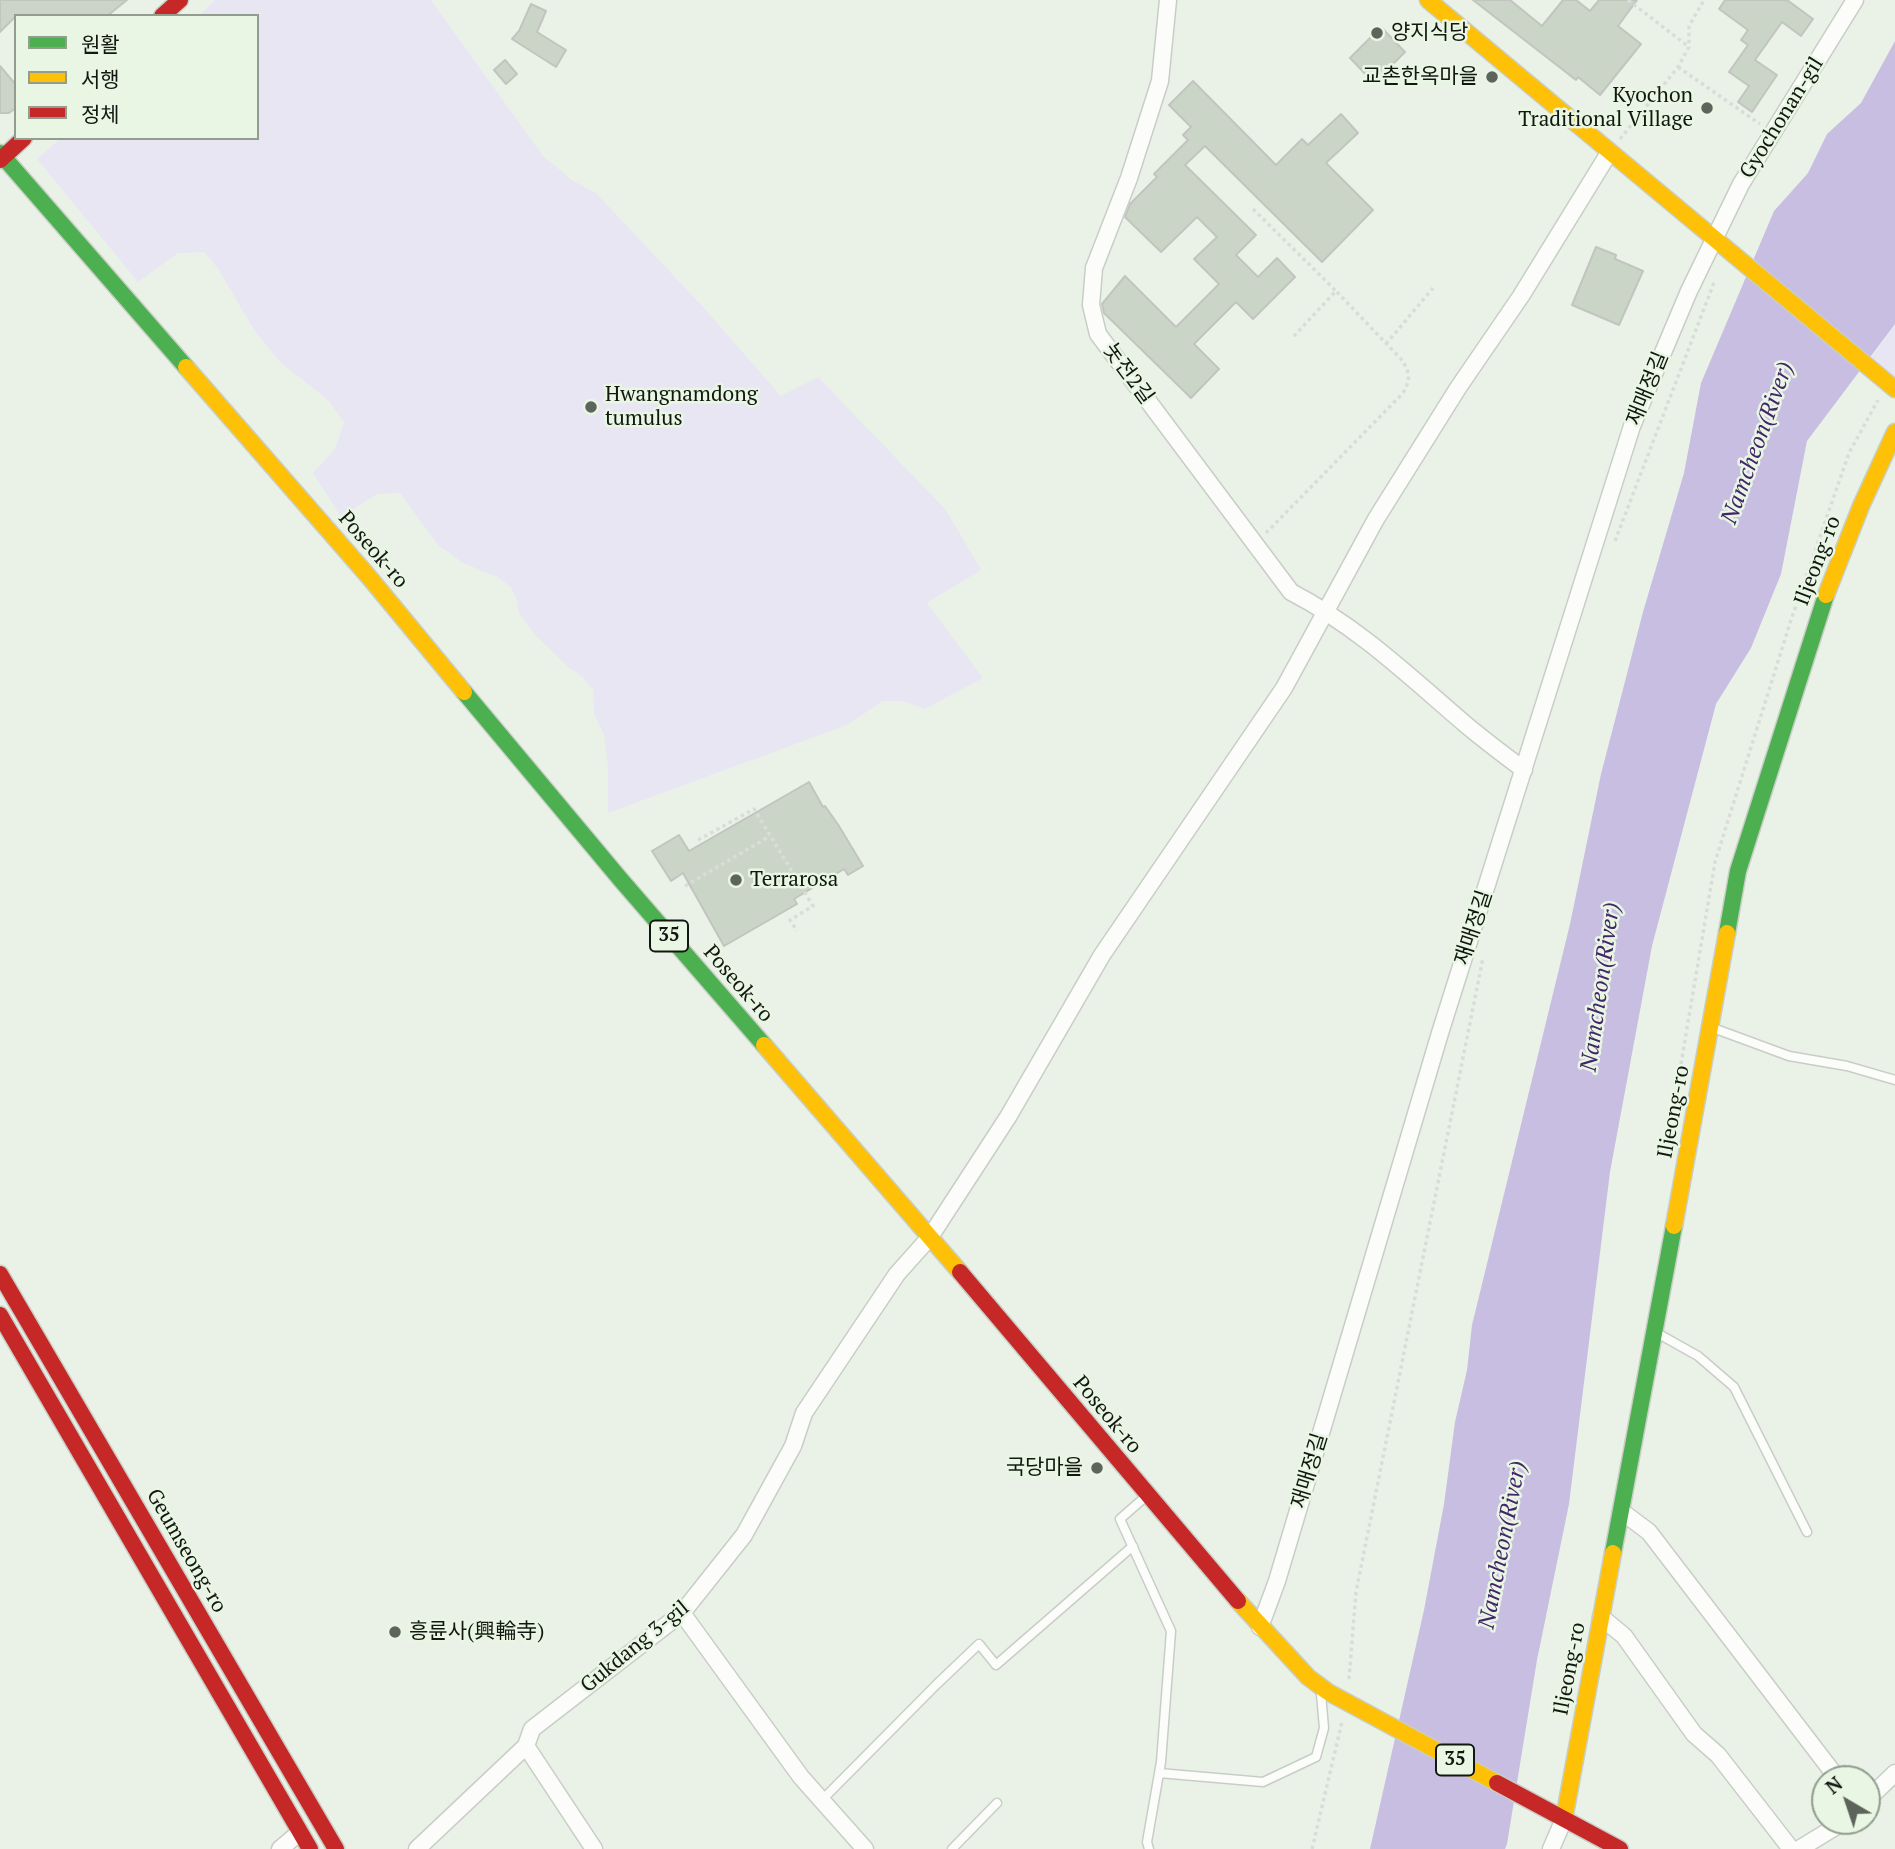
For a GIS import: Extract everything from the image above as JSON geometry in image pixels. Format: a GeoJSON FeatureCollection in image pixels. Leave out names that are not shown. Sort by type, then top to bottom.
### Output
{"type":"FeatureCollection","features":[{"type":"Feature","properties":{"kind":"street","name":"놋전2길"},"geometry":{"type":"LineString","coordinates":[[1168,0],[1160,80],[1129,178],[1094,268],[1091,305],[1098,334],[1291,592],[1326,610],[1384,654],[1468,727],[1524,770]]}},
{"type":"Feature","properties":{"kind":"street"},"geometry":{"type":"LineString","coordinates":[[1429,0],[1609,153],[1889,384]]}},
{"type":"Feature","properties":{"kind":"street","name":"Gyochonan-gil"},"geometry":{"type":"LineString","coordinates":[[1721,244],[1741,184],[1855,0]]}},
{"type":"Feature","properties":{"kind":"street"},"geometry":{"type":"LineString","coordinates":[[1,157],[22,140]]}},
{"type":"Feature","properties":{"kind":"street","name":"Gukdang 3-gil"},"geometry":{"type":"LineString","coordinates":[[417,1849],[526,1746],[531,1729],[682,1613],[744,1535],[793,1446],[804,1413],[897,1274],[930,1237],[1008,1117],[1102,955],[1284,688],[1376,519],[1458,388],[1521,296],[1609,153]]}},
{"type":"Feature","properties":{"kind":"street","name":"Poseok-ro"},"geometry":{"type":"LineString","coordinates":[[1,157],[369,578],[621,880],[930,1237],[1260,1627],[1308,1677],[1346,1703]]}},
{"type":"Feature","properties":{"kind":"street","name":"재매정길"},"geometry":{"type":"LineString","coordinates":[[1260,1627],[1277,1581],[1440,1033],[1632,426],[1689,291],[1721,244]]}},
{"type":"Feature","properties":{"kind":"street","name":"Iljeong-ro"},"geometry":{"type":"LineString","coordinates":[[1564,1819],[1738,871],[1823,604],[1861,506],[1895,432]]}},
{"type":"Feature","properties":{"kind":"street","name":"Geumseong-ro"},"geometry":{"type":"LineString","coordinates":[[0,1274],[336,1849]]}},
{"type":"Feature","properties":{"kind":"street","name":"Geumseong-ro"},"geometry":{"type":"LineString","coordinates":[[0,1315],[310,1849]]}},
{"type":"Feature","properties":{"kind":"street"},"geometry":{"type":"LineString","coordinates":[[1621,1511],[1649,1532],[1827,1765]]}},
{"type":"Feature","properties":{"kind":"street"},"geometry":{"type":"LineString","coordinates":[[682,1613],[801,1777],[865,1849]]}},
{"type":"Feature","properties":{"kind":"street"},"geometry":{"type":"LineString","coordinates":[[1601,1617],[1624,1636],[1695,1734],[1718,1755],[1791,1849]]}},
{"type":"Feature","properties":{"kind":"street","name":"35"},"geometry":{"type":"LineString","coordinates":[[1346,1703],[1620,1849]]}},
{"type":"Feature","properties":{"kind":"street"},"geometry":{"type":"LineString","coordinates":[[526,1746],[594,1849]]}},
{"type":"Feature","properties":{"kind":"street"},"geometry":{"type":"LineString","coordinates":[[1881,1786],[1895,1773]]}},
{"type":"Feature","properties":{"kind":"street"},"geometry":{"type":"LineString","coordinates":[[1551,1849],[1564,1819]]}},
{"type":"Feature","properties":{"kind":"street"},"geometry":{"type":"LineString","coordinates":[[280,1849],[300,1832]]}},
{"type":"Feature","properties":{"kind":"street"},"geometry":{"type":"LineString","coordinates":[[1799,1849],[1822,1835]]}},
{"type":"Feature","properties":{"kind":"lane"},"geometry":{"type":"LineString","coordinates":[[1711,1027],[1789,1056],[1847,1066],[1895,1080]]}},
{"type":"Feature","properties":{"kind":"lane"},"geometry":{"type":"LineString","coordinates":[[1654,1332],[1698,1356],[1734,1387],[1807,1532]]}},
{"type":"Feature","properties":{"kind":"lane"},"geometry":{"type":"LineString","coordinates":[[1147,1496],[1120,1519],[1171,1631],[1159,1773],[1147,1842],[1149,1849]]}},
{"type":"Feature","properties":{"kind":"lane"},"geometry":{"type":"LineString","coordinates":[[822,1800],[979,1644],[996,1665],[1132,1546]]}},
{"type":"Feature","properties":{"kind":"lane"},"geometry":{"type":"LineString","coordinates":[[1159,1773],[1264,1782],[1316,1757],[1324,1728],[1321,1687]]}},
{"type":"Feature","properties":{"kind":"lane"},"geometry":{"type":"LineString","coordinates":[[953,1849],[997,1802]]}},
{"type":"Feature","properties":{"kind":"path"},"geometry":{"type":"LineString","coordinates":[[1628,0],[1689,47]]}},
{"type":"Feature","properties":{"kind":"path"},"geometry":{"type":"LineString","coordinates":[[1609,153],[1678,68],[1689,47],[1689,26],[1704,0]]}},
{"type":"Feature","properties":{"kind":"path"},"geometry":{"type":"LineString","coordinates":[[1678,68],[1772,133]]}},
{"type":"Feature","properties":{"kind":"path"},"geometry":{"type":"LineString","coordinates":[[1253,209],[1386,344],[1409,370],[1410,381],[1403,393],[1254,544]]}},
{"type":"Feature","properties":{"kind":"path"},"geometry":{"type":"LineString","coordinates":[[1613,547],[1721,244]]}},
{"type":"Feature","properties":{"kind":"path"},"geometry":{"type":"LineString","coordinates":[[1386,344],[1433,288]]}},
{"type":"Feature","properties":{"kind":"path"},"geometry":{"type":"LineString","coordinates":[[1293,337],[1336,291]]}},
{"type":"Feature","properties":{"kind":"path"},"geometry":{"type":"LineString","coordinates":[[698,840],[754,809],[813,906],[790,919],[797,931]]}},
{"type":"Feature","properties":{"kind":"path"},"geometry":{"type":"LineString","coordinates":[[685,886],[771,836]]}},
{"type":"Feature","properties":{"kind":"path"},"geometry":{"type":"LineString","coordinates":[[1312,1849],[1346,1703],[1356,1592],[1484,952]]}},
{"type":"Feature","properties":{"kind":"shaded area","name":"Hwangnamdong tumulus"},"geometry":{"type":"Polygon","coordinates":[[[215,0],[431,0],[543,156],[572,180],[596,193],[705,309],[781,396],[818,377],[946,510],[981,570],[927,603],[983,678],[925,709],[903,701],[883,701],[847,725],[608,813],[608,766],[604,735],[594,714],[593,690],[584,678],[568,667],[534,634],[519,613],[511,587],[497,577],[463,563],[438,545],[400,493],[377,494],[341,517],[313,473],[335,449],[344,422],[328,400],[281,363],[254,330],[219,270],[204,252],[178,253],[138,282],[37,159],[59,140],[259,140],[259,14],[200,14],[215,0]]]}},
{"type":"Feature","properties":{"kind":"shaded area"},"geometry":{"type":"Polygon","coordinates":[[[1895,324],[1895,389],[1866,365],[1895,324]]]}},
{"type":"Feature","properties":{"kind":"water","name":"Namcheon(River)"},"geometry":{"type":"Polygon","coordinates":[[[1895,41],[1895,324],[1807,441],[1781,574],[1751,648],[1716,704],[1652,946],[1610,1172],[1569,1504],[1537,1660],[1507,1844],[1505,1849],[1370,1849],[1424,1610],[1444,1504],[1455,1422],[1467,1370],[1472,1325],[1570,924],[1601,774],[1643,612],[1684,473],[1701,383],[1774,211],[1808,173],[1827,134],[1861,103],[1895,41]]]}},
{"type":"Feature","properties":{"kind":"building"},"geometry":{"type":"Polygon","coordinates":[[[0,0],[127,0],[110,14],[14,14],[14,18],[0,32],[0,0]]]}},
{"type":"Feature","properties":{"kind":"building"},"geometry":{"type":"Polygon","coordinates":[[[1473,0],[1510,0],[1542,26],[1563,0],[1576,0],[1590,11],[1599,0],[1637,0],[1618,26],[1641,44],[1600,95],[1578,77],[1576,80],[1473,0]]]}},
{"type":"Feature","properties":{"kind":"building"},"geometry":{"type":"Polygon","coordinates":[[[1725,0],[1787,0],[1813,19],[1801,36],[1782,22],[1755,60],[1777,75],[1752,112],[1738,102],[1749,86],[1729,72],[1748,45],[1741,40],[1748,30],[1719,9],[1725,0]]]}},
{"type":"Feature","properties":{"kind":"building"},"geometry":{"type":"Polygon","coordinates":[[[531,4],[546,11],[537,32],[566,50],[556,67],[512,39],[519,31],[531,4]]]}},
{"type":"Feature","properties":{"kind":"building"},"geometry":{"type":"Polygon","coordinates":[[[1381,27],[1405,52],[1374,83],[1350,58],[1381,27]]]}},
{"type":"Feature","properties":{"kind":"building"},"geometry":{"type":"Polygon","coordinates":[[[505,60],[517,74],[506,84],[494,70],[505,60]]]}},
{"type":"Feature","properties":{"kind":"building"},"geometry":{"type":"Polygon","coordinates":[[[0,66],[14,83],[14,109],[9,113],[0,113],[0,66]]]}},
{"type":"Feature","properties":{"kind":"building"},"geometry":{"type":"Polygon","coordinates":[[[1193,81],[1276,165],[1302,139],[1308,145],[1341,114],[1358,133],[1326,163],[1373,210],[1322,262],[1205,146],[1185,165],[1256,235],[1236,255],[1258,277],[1277,258],[1295,277],[1253,319],[1236,302],[1194,344],[1219,369],[1191,398],[1104,313],[1102,304],[1125,276],[1176,327],[1219,284],[1194,259],[1217,237],[1197,217],[1161,252],[1125,217],[1130,204],[1157,177],[1154,174],[1188,140],[1183,135],[1191,127],[1169,105],[1193,81]]]}},
{"type":"Feature","properties":{"kind":"building"},"geometry":{"type":"Polygon","coordinates":[[[1596,247],[1643,271],[1619,325],[1572,305],[1596,247]]]}},
{"type":"Feature","properties":{"kind":"building"},"geometry":{"type":"Polygon","coordinates":[[[809,782],[863,866],[848,875],[844,869],[794,899],[797,904],[724,946],[683,873],[671,881],[652,851],[679,835],[689,851],[809,782]]]}},
{"type":"Feature","properties":{"kind":"traffic: fast"},"geometry":{"type":"LineString","coordinates":[[0,153],[186,367]]}},
{"type":"Feature","properties":{"kind":"traffic: fast"},"geometry":{"type":"LineString","coordinates":[[1727,933],[1738,871],[1826,595]]}},
{"type":"Feature","properties":{"kind":"traffic: fast"},"geometry":{"type":"LineString","coordinates":[[464,692],[621,880],[764,1045]]}},
{"type":"Feature","properties":{"kind":"traffic: fast"},"geometry":{"type":"LineString","coordinates":[[1613,1553],[1674,1226]]}},
{"type":"Feature","properties":{"kind":"traffic: slow"},"geometry":{"type":"LineString","coordinates":[[1428,0],[1895,389]]}},
{"type":"Feature","properties":{"kind":"traffic: slow"},"geometry":{"type":"LineString","coordinates":[[186,367],[369,577],[464,692]]}},
{"type":"Feature","properties":{"kind":"traffic: slow"},"geometry":{"type":"LineString","coordinates":[[1826,595],[1861,506],[1895,432]]}},
{"type":"Feature","properties":{"kind":"traffic: slow"},"geometry":{"type":"LineString","coordinates":[[1674,1226],[1727,933]]}},
{"type":"Feature","properties":{"kind":"traffic: slow"},"geometry":{"type":"LineString","coordinates":[[764,1045],[960,1272]]}},
{"type":"Feature","properties":{"kind":"traffic: slow"},"geometry":{"type":"LineString","coordinates":[[1564,1819],[1613,1553]]}},
{"type":"Feature","properties":{"kind":"traffic: slow"},"geometry":{"type":"LineString","coordinates":[[1238,1601],[1308,1677],[1328,1692],[1497,1783]]}},
{"type":"Feature","properties":{"kind":"traffic: jam"},"geometry":{"type":"LineString","coordinates":[[164,14],[180,0]]}},
{"type":"Feature","properties":{"kind":"traffic: jam"},"geometry":{"type":"LineString","coordinates":[[0,160],[22,140]]}},
{"type":"Feature","properties":{"kind":"traffic: jam"},"geometry":{"type":"LineString","coordinates":[[960,1272],[1238,1601]]}},
{"type":"Feature","properties":{"kind":"traffic: jam"},"geometry":{"type":"LineString","coordinates":[[0,1274],[336,1849]]}},
{"type":"Feature","properties":{"kind":"traffic: jam"},"geometry":{"type":"LineString","coordinates":[[0,1315],[310,1849]]}},
{"type":"Feature","properties":{"kind":"traffic: jam"},"geometry":{"type":"LineString","coordinates":[[1497,1783],[1620,1849]]}},
{"type":"Feature","properties":{"kind":"place","name":"양지식당"},"geometry":{"type":"Point","coordinates":[1377,33]}},
{"type":"Feature","properties":{"kind":"place","name":"교촌한옥마을"},"geometry":{"type":"Point","coordinates":[1492,77]}},
{"type":"Feature","properties":{"kind":"place","name":"Kyochon Traditional Village"},"geometry":{"type":"Point","coordinates":[1707,108]}},
{"type":"Feature","properties":{"kind":"place","name":"Hwangnamdong tumulus"},"geometry":{"type":"Point","coordinates":[591,407]}},
{"type":"Feature","properties":{"kind":"place","name":"Terrarosa"},"geometry":{"type":"Point","coordinates":[736,880]}},
{"type":"Feature","properties":{"kind":"place","name":"국당마을"},"geometry":{"type":"Point","coordinates":[1097,1468]}},
{"type":"Feature","properties":{"kind":"place","name":"흥륜사(興輪寺)"},"geometry":{"type":"Point","coordinates":[395,1632]}}]}
